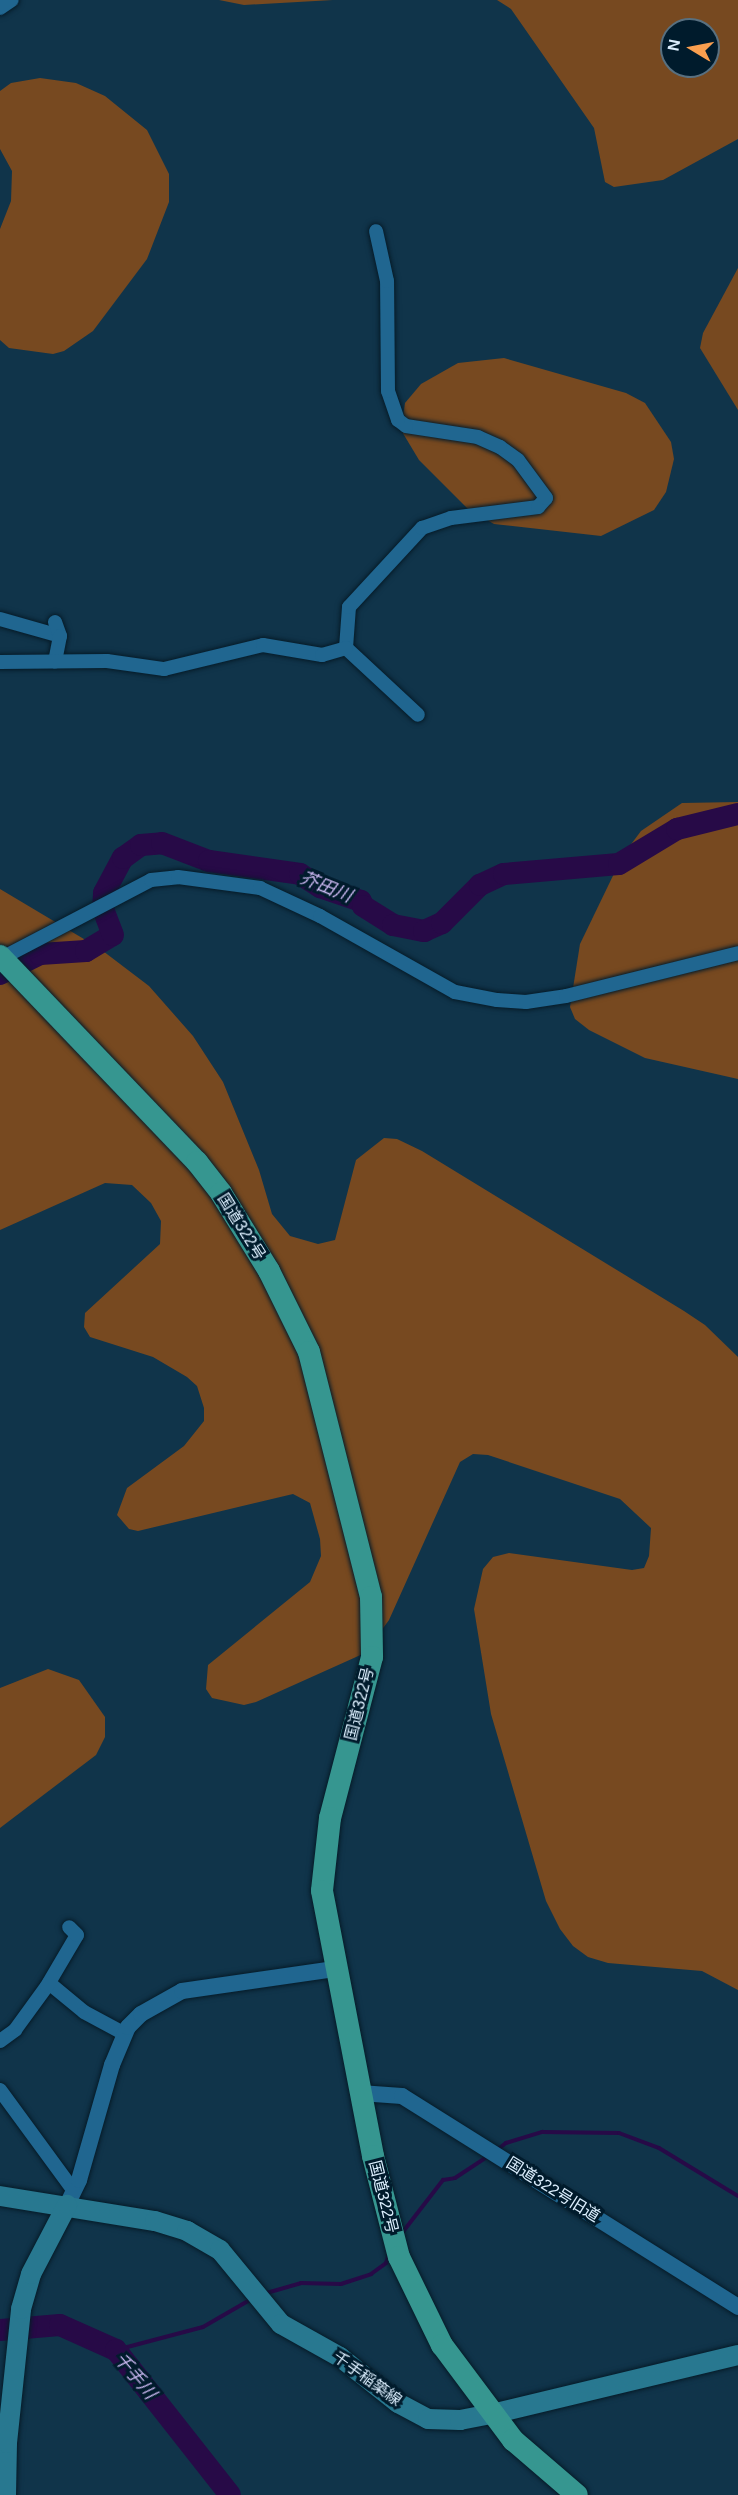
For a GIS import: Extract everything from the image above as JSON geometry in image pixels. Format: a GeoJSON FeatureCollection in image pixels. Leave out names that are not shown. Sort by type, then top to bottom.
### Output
{"type":"FeatureCollection","features":[{"type":"Feature","properties":{"kind":"highway","name":"国道322号"},"geometry":{"type":"LineString","coordinates":[[4,960],[221,1193],[269,1271],[309,1352],[366,1566],[373,1615],[367,1685],[324,1848],[324,1917],[360,2094],[389,2221],[399,2257],[442,2345],[492,2414],[538,2464],[577,2495]]}},
{"type":"Feature","properties":{"kind":"main road","name":"千手稲築線"},"geometry":{"type":"LineString","coordinates":[[0,2196],[70,2198],[187,2232],[220,2250],[281,2324],[340,2357],[398,2403],[428,2419],[460,2420],[492,2414],[738,2355]]}},
{"type":"Feature","properties":{"kind":"main road"},"geometry":{"type":"LineString","coordinates":[[6,2495],[15,2346],[21,2309],[31,2274],[70,2198]]}},
{"type":"Feature","properties":{"kind":"street"},"geometry":{"type":"LineString","coordinates":[[0,8],[12,0]]}},
{"type":"Feature","properties":{"kind":"street"},"geometry":{"type":"LineString","coordinates":[[346,648],[349,607],[422,528],[451,518],[538,507],[546,498],[518,460],[500,447],[478,437],[406,426],[398,420],[388,391],[387,281],[376,231]]}},
{"type":"Feature","properties":{"kind":"street"},"geometry":{"type":"LineString","coordinates":[[0,619],[58,629],[55,662]]}},
{"type":"Feature","properties":{"kind":"street"},"geometry":{"type":"LineString","coordinates":[[0,662],[107,661],[164,669],[263,645],[321,655],[346,648]]}},
{"type":"Feature","properties":{"kind":"street"},"geometry":{"type":"LineString","coordinates":[[346,648],[418,715]]}},
{"type":"Feature","properties":{"kind":"street"},"geometry":{"type":"LineString","coordinates":[[4,960],[152,880],[178,877],[260,888],[320,916],[455,992],[497,1000],[526,1002],[566,996],[738,953]]}},
{"type":"Feature","properties":{"kind":"street"},"geometry":{"type":"LineString","coordinates":[[0,2041],[15,2030],[49,1983],[78,1935],[69,1927]]}},
{"type":"Feature","properties":{"kind":"street"},"geometry":{"type":"LineString","coordinates":[[70,2198],[125,2034],[156,2002],[182,1991],[334,1969]]}},
{"type":"Feature","properties":{"kind":"street"},"geometry":{"type":"LineString","coordinates":[[49,1983],[84,2012],[125,2034]]}},
{"type":"Feature","properties":{"kind":"street"},"geometry":{"type":"LineString","coordinates":[[0,2091],[70,2198]]}},
{"type":"Feature","properties":{"kind":"street","name":"国道322号旧道"},"geometry":{"type":"LineString","coordinates":[[360,2094],[402,2096],[738,2307]]}},
{"type":"Feature","properties":{"kind":"shaded area"},"geometry":{"type":"Polygon","coordinates":[[[219,0],[333,0],[244,5],[219,0]]]}},
{"type":"Feature","properties":{"kind":"shaded area"},"geometry":{"type":"Polygon","coordinates":[[[497,0],[738,0],[738,139],[663,180],[614,187],[605,182],[594,128],[511,9],[497,0]]]}},
{"type":"Feature","properties":{"kind":"shaded area"},"geometry":{"type":"Polygon","coordinates":[[[40,78],[76,83],[105,96],[147,130],[169,174],[169,202],[147,259],[93,331],[64,351],[53,354],[9,348],[0,340],[0,229],[11,201],[12,171],[0,149],[0,91],[11,83],[40,78]]]}},
{"type":"Feature","properties":{"kind":"shaded area"},"geometry":{"type":"Polygon","coordinates":[[[738,268],[738,410],[700,348],[703,333],[738,268]]]}},
{"type":"Feature","properties":{"kind":"shaded area"},"geometry":{"type":"Polygon","coordinates":[[[504,358],[626,393],[645,403],[671,442],[674,459],[666,492],[654,510],[601,536],[494,524],[468,509],[419,460],[401,430],[405,403],[421,384],[458,363],[504,358]]]}},
{"type":"Feature","properties":{"kind":"shaded area"},"geometry":{"type":"Polygon","coordinates":[[[738,802],[738,1079],[645,1058],[589,1030],[575,1019],[570,1007],[580,944],[623,855],[641,831],[682,803],[738,802]]]}},
{"type":"Feature","properties":{"kind":"shaded area"},"geometry":{"type":"Polygon","coordinates":[[[0,889],[99,948],[149,986],[193,1036],[223,1082],[259,1170],[272,1214],[290,1236],[318,1244],[335,1240],[356,1160],[384,1138],[397,1139],[422,1151],[684,1311],[705,1325],[738,1357],[738,1990],[702,1971],[608,1963],[588,1957],[573,1946],[560,1929],[546,1901],[491,1714],[474,1609],[483,1569],[493,1557],[509,1553],[632,1570],[644,1568],[649,1556],[651,1528],[620,1499],[488,1455],[473,1454],[460,1462],[389,1620],[365,1653],[256,1702],[244,1705],[212,1698],[206,1689],[208,1665],[310,1582],[321,1556],[320,1539],[310,1503],[293,1494],[138,1531],[129,1529],[117,1515],[127,1488],[184,1446],[204,1421],[204,1408],[197,1386],[187,1377],[153,1357],[90,1337],[84,1327],[85,1313],[160,1244],[161,1221],[151,1203],[132,1185],[105,1183],[0,1230],[0,889]]]}},
{"type":"Feature","properties":{"kind":"shaded area"},"geometry":{"type":"Polygon","coordinates":[[[48,1669],[79,1680],[105,1717],[105,1737],[96,1755],[0,1828],[0,1688],[48,1669]]]}},
{"type":"Feature","properties":{"kind":"waterway","name":"芥田川"},"geometry":{"type":"LineString","coordinates":[[0,974],[40,954],[86,951],[113,935],[103,909],[104,893],[123,858],[141,845],[162,843],[209,861],[300,874],[320,887],[361,901],[363,906],[393,925],[424,931],[442,923],[480,885],[504,874],[619,864],[677,829],[738,814]]}},
{"type":"Feature","properties":{"kind":"waterway"},"geometry":{"type":"LineString","coordinates":[[496,2151],[506,2143],[542,2132],[619,2133],[659,2148],[738,2196]]}},
{"type":"Feature","properties":{"kind":"waterway"},"geometry":{"type":"LineString","coordinates":[[402,2233],[443,2180],[455,2178],[490,2155]]}},
{"type":"Feature","properties":{"kind":"waterway"},"geometry":{"type":"LineString","coordinates":[[263,2294],[301,2283],[341,2284],[371,2274],[386,2263],[389,2254]]}},
{"type":"Feature","properties":{"kind":"waterway"},"geometry":{"type":"LineString","coordinates":[[116,2350],[203,2327],[253,2298]]}},
{"type":"Feature","properties":{"kind":"waterway","name":"千手川"},"geometry":{"type":"LineString","coordinates":[[0,2330],[60,2325],[116,2350],[230,2495]]}}]}
